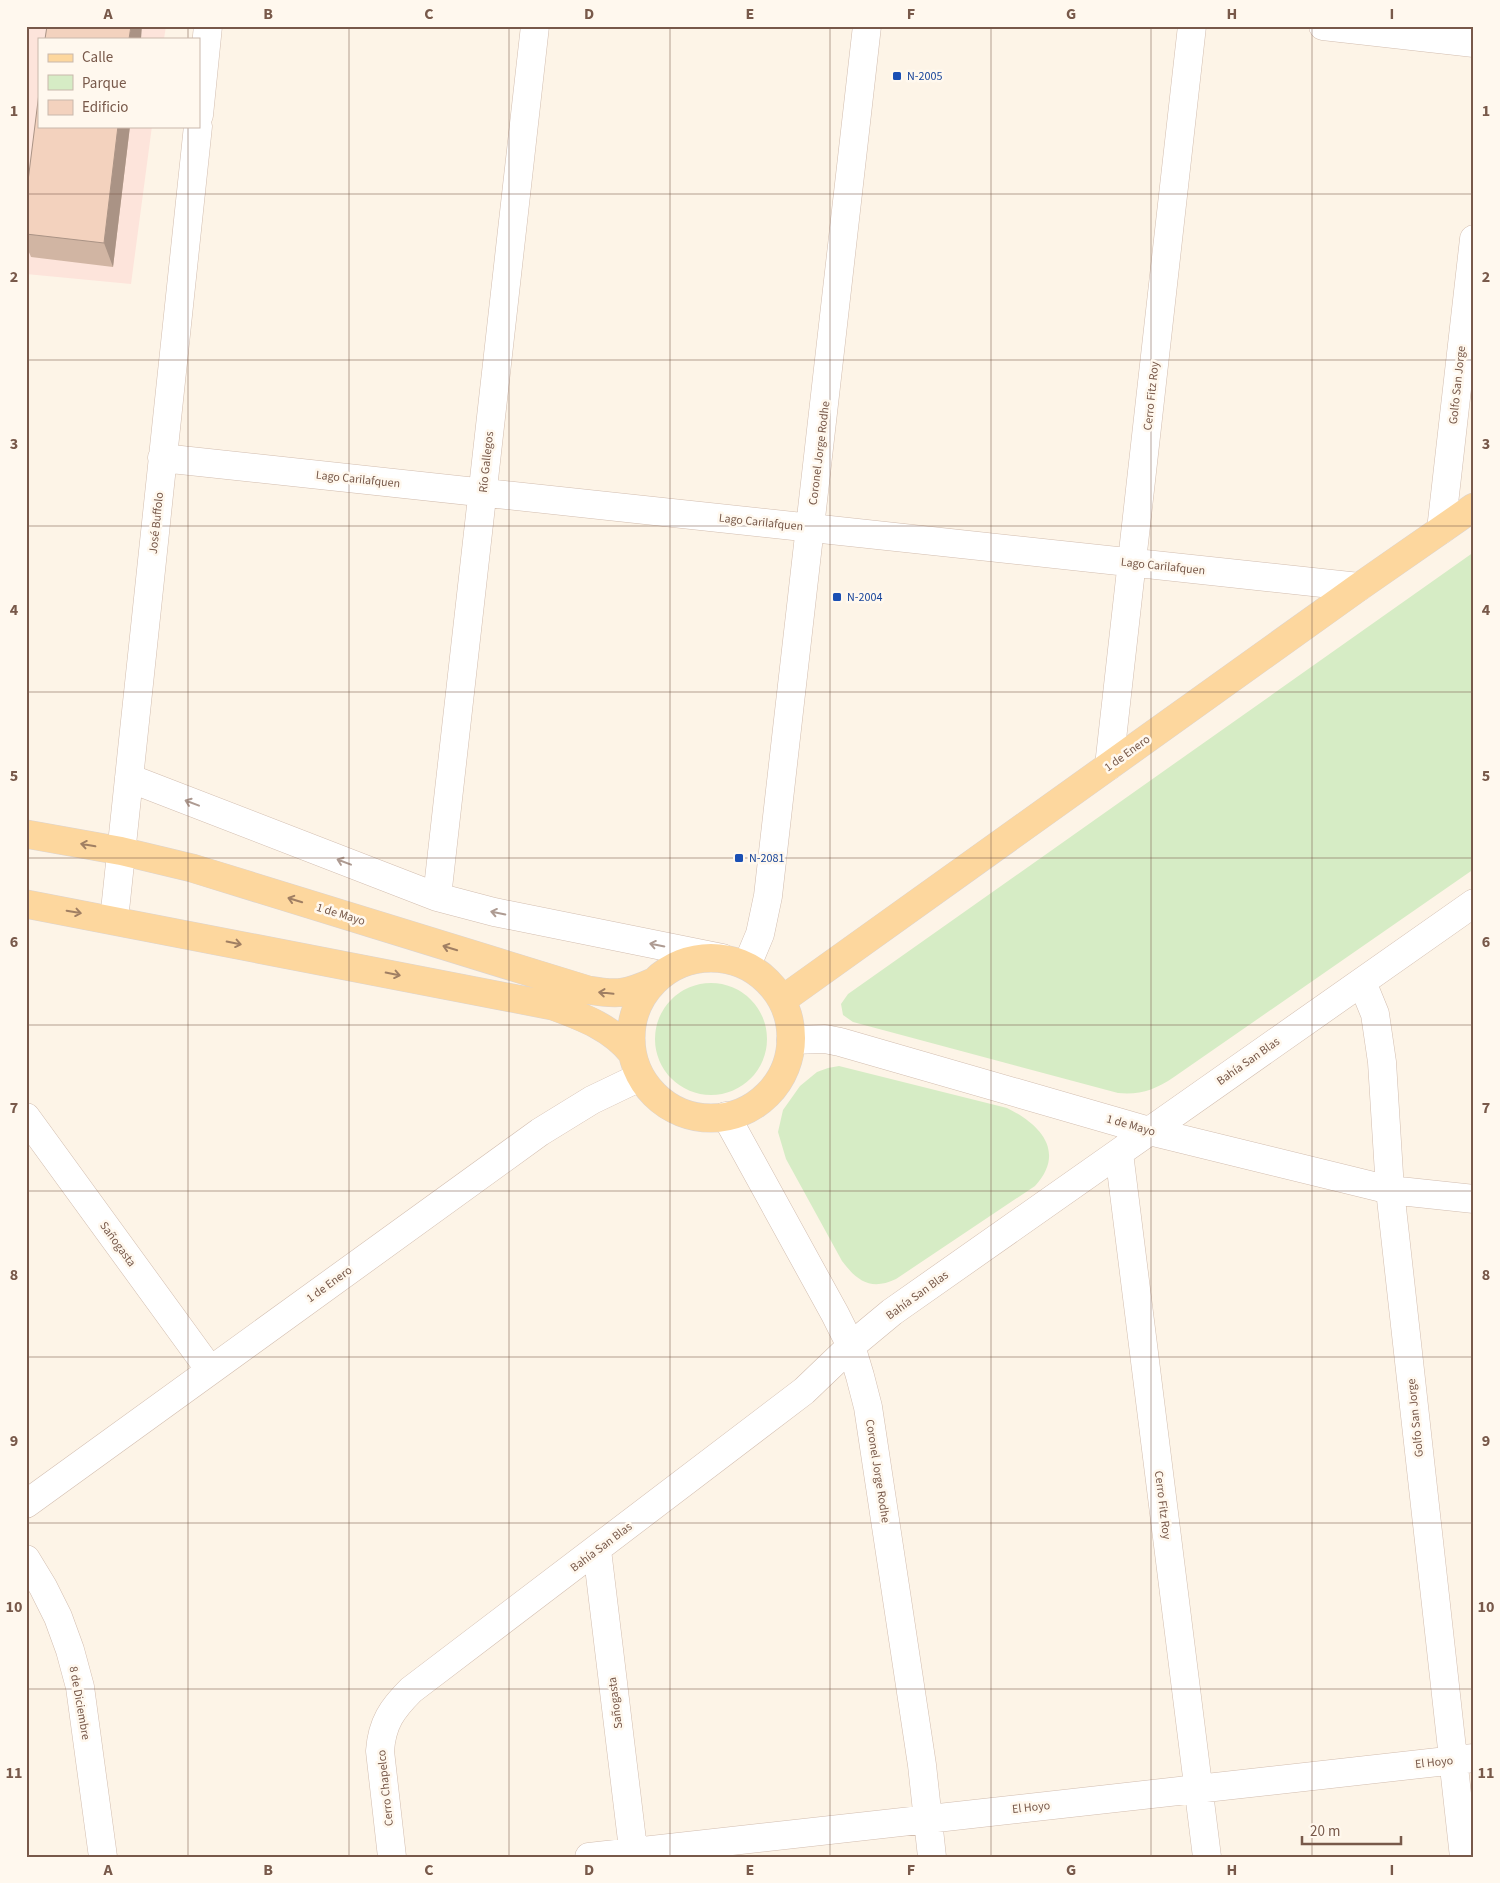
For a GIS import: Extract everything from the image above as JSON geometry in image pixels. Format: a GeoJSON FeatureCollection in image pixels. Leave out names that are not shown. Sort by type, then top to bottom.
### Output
{"type":"FeatureCollection","features":[{"type":"Feature","properties":{"kind":"main road","name":"1 de Enero"},"geometry":{"type":"LineString","coordinates":[[782,1000],[1359,587],[1474,507]]}},
{"type":"Feature","properties":{"kind":"main road","name":"1 de Mayo"},"geometry":{"type":"LineString","coordinates":[[26,834],[121,851],[192,868],[588,990],[619,994],[633,991],[653,982]]}},
{"type":"Feature","properties":{"kind":"main road"},"geometry":{"type":"LineString","coordinates":[[26,904],[553,1006],[594,1023],[623,1042],[636,1065],[656,1097],[677,1111],[701,1118],[726,1116],[750,1108],[768,1095],[780,1078],[789,1058],[791,1040],[790,1021],[782,1000],[767,980],[734,962],[697,958],[673,967],[653,982],[638,1003],[631,1028],[636,1065]]}},
{"type":"Feature","properties":{"kind":"street"},"geometry":{"type":"LineString","coordinates":[[200,105],[208,26]]}},
{"type":"Feature","properties":{"kind":"street","name":"Río Gallegos"},"geometry":{"type":"LineString","coordinates":[[437,897],[535,26]]}},
{"type":"Feature","properties":{"kind":"street","name":"Coronel Jorge Rodhe"},"geometry":{"type":"LineString","coordinates":[[734,962],[760,934],[767,902],[867,26]]}},
{"type":"Feature","properties":{"kind":"street","name":"Cerro Fitz Roy"},"geometry":{"type":"LineString","coordinates":[[1109,766],[1192,26]]}},
{"type":"Feature","properties":{"kind":"street"},"geometry":{"type":"LineString","coordinates":[[1323,26],[1474,43]]}},
{"type":"Feature","properties":{"kind":"street","name":"José Buffolo"},"geometry":{"type":"LineString","coordinates":[[114,920],[198,128]]}},
{"type":"Feature","properties":{"kind":"street","name":"Golfo San Jorge"},"geometry":{"type":"LineString","coordinates":[[1441,530],[1474,239]]}},
{"type":"Feature","properties":{"kind":"street","name":"Lago Carilafquen"},"geometry":{"type":"LineString","coordinates":[[162,458],[1359,587]]}},
{"type":"Feature","properties":{"kind":"street"},"geometry":{"type":"LineString","coordinates":[[129,778],[437,897],[494,912],[734,962]]}},
{"type":"Feature","properties":{"kind":"street","name":"Bahía San Blas"},"geometry":{"type":"LineString","coordinates":[[387,1720],[411,1690],[804,1391],[850,1346],[892,1312],[1474,903]]}},
{"type":"Feature","properties":{"kind":"street","name":"Golfo San Jorge"},"geometry":{"type":"LineString","coordinates":[[1362,982],[1375,1014],[1380,1052],[1390,1190],[1464,1759],[1464,1857]]}},
{"type":"Feature","properties":{"kind":"street","name":"1 de Mayo"},"geometry":{"type":"LineString","coordinates":[[791,1040],[840,1042],[1149,1131],[1390,1190],[1474,1198]]}},
{"type":"Feature","properties":{"kind":"street","name":"1 de Enero"},"geometry":{"type":"LineString","coordinates":[[26,1504],[540,1132],[592,1100],[636,1065]]}},
{"type":"Feature","properties":{"kind":"street","name":"Coronel Jorge Rodhe"},"geometry":{"type":"LineString","coordinates":[[726,1116],[818,1280],[850,1346],[860,1376],[868,1407],[922,1765],[932,1857]]}},
{"type":"Feature","properties":{"kind":"street","name":"Sañogasta"},"geometry":{"type":"LineString","coordinates":[[26,1118],[210,1370]]}},
{"type":"Feature","properties":{"kind":"street","name":"Cerro Fitz Roy"},"geometry":{"type":"LineString","coordinates":[[1119,1153],[1207,1857]]}},
{"type":"Feature","properties":{"kind":"street","name":"Sañogasta"},"geometry":{"type":"LineString","coordinates":[[597,1550],[634,1854]]}},
{"type":"Feature","properties":{"kind":"street","name":"8 de Diciembre"},"geometry":{"type":"LineString","coordinates":[[26,1559],[43,1587],[58,1618],[70,1650],[80,1687],[103,1857]]}},
{"type":"Feature","properties":{"kind":"street","name":"Cerro Chapelco"},"geometry":{"type":"LineString","coordinates":[[387,1720],[381,1736],[380,1751],[392,1857]]}},
{"type":"Feature","properties":{"kind":"street","name":"El Hoyo"},"geometry":{"type":"LineString","coordinates":[[589,1857],[634,1854],[1464,1759]]}},
{"type":"Feature","properties":{"kind":"shaded area"},"geometry":{"type":"Polygon","coordinates":[[[26,26],[166,26],[164,38],[38,38],[38,128],[152,128],[131,284],[26,274],[26,26]]]}},
{"type":"Feature","properties":{"kind":"green space"},"geometry":{"type":"Polygon","coordinates":[[[1474,552],[1474,869],[1174,1077],[1154,1088],[1140,1092],[1118,1093],[853,1022],[843,1015],[841,1004],[848,994],[1474,552]]]}},
{"type":"Feature","properties":{"kind":"green space"},"geometry":{"type":"Polygon","coordinates":[[[711,983],[732,987],[751,999],[763,1018],[767,1039],[763,1060],[751,1079],[732,1091],[711,1095],[690,1091],[671,1079],[659,1060],[655,1039],[659,1018],[671,999],[690,987],[711,983]]]}},
{"type":"Feature","properties":{"kind":"green space"},"geometry":{"type":"Polygon","coordinates":[[[839,1066],[1007,1108],[1030,1123],[1039,1131],[1045,1141],[1049,1151],[1044,1174],[1035,1186],[896,1279],[872,1284],[859,1279],[842,1261],[786,1159],[778,1132],[783,1110],[800,1086],[817,1072],[839,1066]]]}},
{"type":"Feature","properties":{"kind":"building"},"geometry":{"type":"Polygon","coordinates":[[[47,26],[131,26],[129,38],[45,38],[47,26]]]}},
{"type":"Feature","properties":{"kind":"building"},"geometry":{"type":"Polygon","coordinates":[[[38,101],[38,128],[118,128],[104,243],[26,234],[26,197],[38,101]]]}},
{"type":"Feature","properties":{"kind":"place","name":"N-2005"},"geometry":{"type":"Point","coordinates":[897,76]}},
{"type":"Feature","properties":{"kind":"place","name":"N-2004"},"geometry":{"type":"Point","coordinates":[837,597]}},
{"type":"Feature","properties":{"kind":"place","name":"N-2081"},"geometry":{"type":"Point","coordinates":[739,858]}}]}
